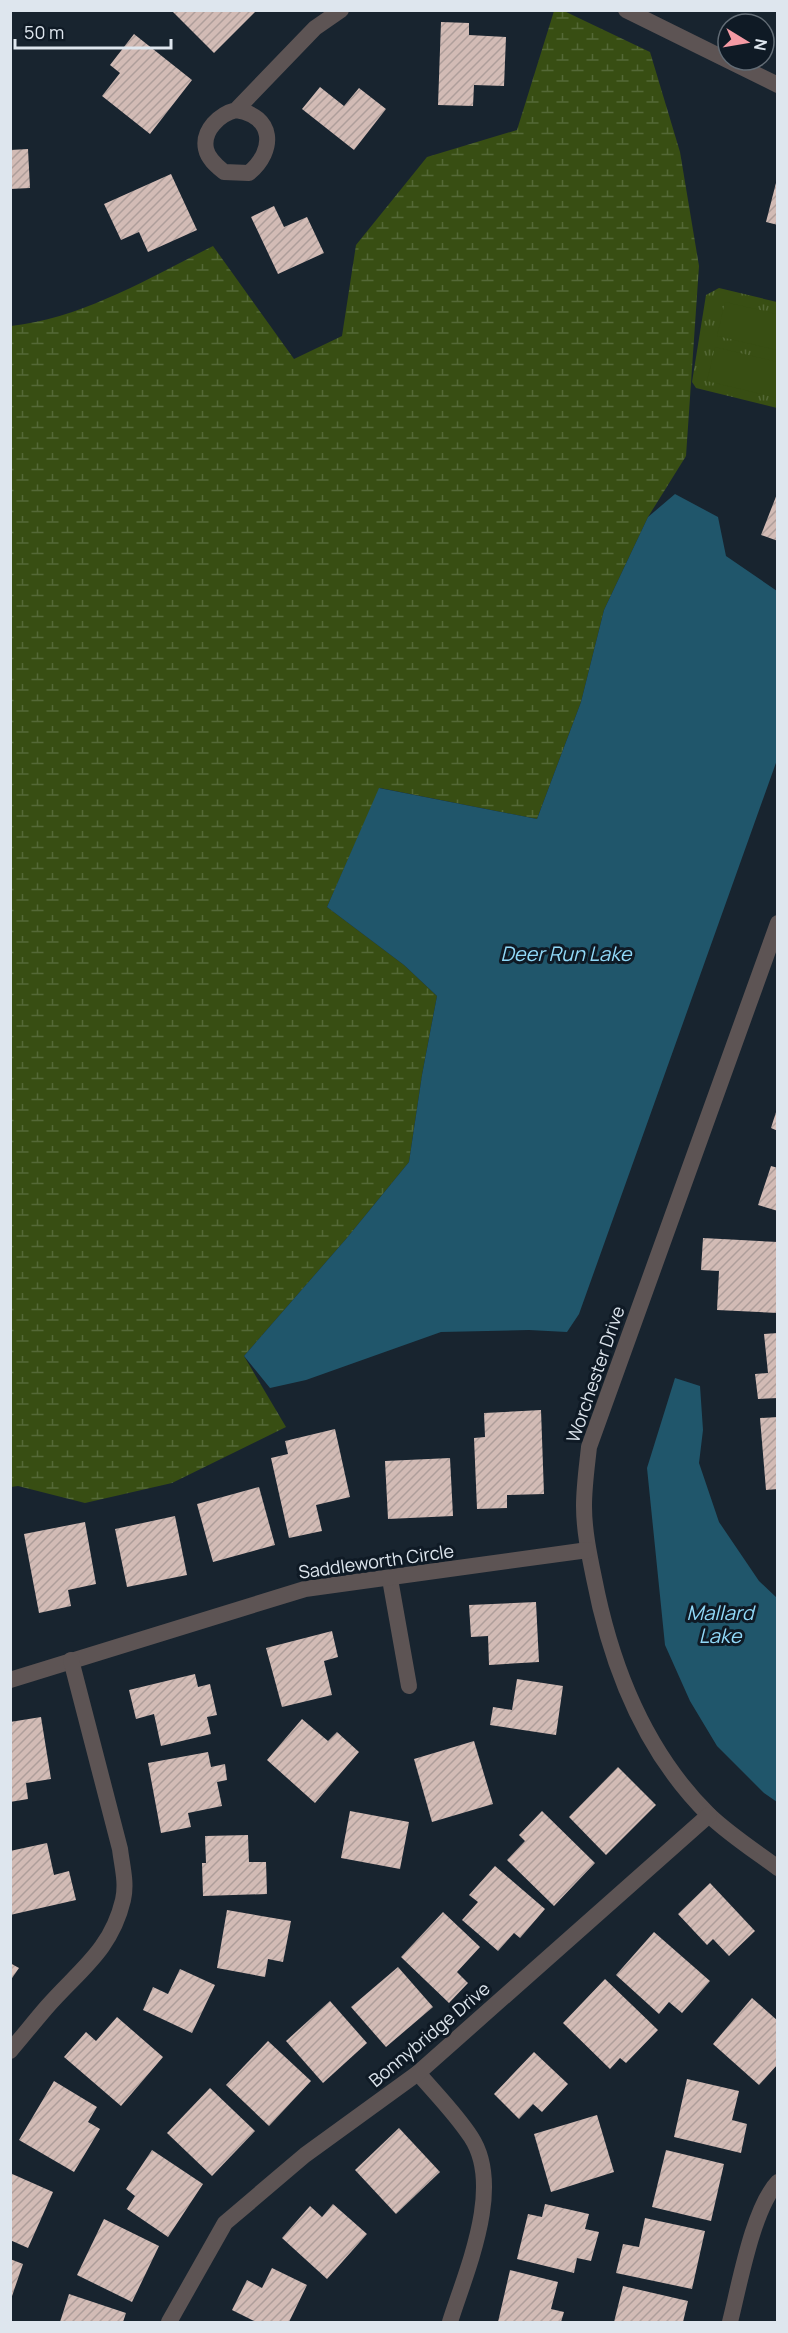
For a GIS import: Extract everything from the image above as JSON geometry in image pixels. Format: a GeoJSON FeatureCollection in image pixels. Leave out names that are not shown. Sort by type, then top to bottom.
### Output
{"type":"FeatureCollection","features":[{"type":"Feature","properties":{"kind":"street"},"geometry":{"type":"LineString","coordinates":[[236,110],[315,28],[341,10]]}},
{"type":"Feature","properties":{"kind":"street"},"geometry":{"type":"LineString","coordinates":[[626,10],[777,85]]}},
{"type":"Feature","properties":{"kind":"street","name":"Worchester Drive"},"geometry":{"type":"LineString","coordinates":[[777,923],[589,1447],[584,1506],[588,1550],[600,1612],[616,1667],[638,1716],[663,1761],[709,1815],[777,1868]]}},
{"type":"Feature","properties":{"kind":"street","name":"Saddleworth Circle"},"geometry":{"type":"LineString","coordinates":[[10,1680],[305,1589],[588,1550]]}},
{"type":"Feature","properties":{"kind":"street"},"geometry":{"type":"LineString","coordinates":[[390,1579],[409,1686]]}},
{"type":"Feature","properties":{"kind":"street"},"geometry":{"type":"LineString","coordinates":[[10,2052],[46,2007],[91,1962],[109,1939],[123,1898],[124,1881],[120,1849],[71,1660]]}},
{"type":"Feature","properties":{"kind":"street","name":"Bonnybridge Drive"},"geometry":{"type":"LineString","coordinates":[[169,2322],[225,2223],[305,2155],[418,2073],[709,1815]]}},
{"type":"Feature","properties":{"kind":"street"},"geometry":{"type":"LineString","coordinates":[[418,2073],[472,2138],[483,2166],[484,2194],[480,2224],[450,2322]]}},
{"type":"Feature","properties":{"kind":"street"},"geometry":{"type":"LineString","coordinates":[[730,2322],[756,2223],[770,2190],[777,2182]]}},
{"type":"Feature","properties":{"kind":"green space"},"geometry":{"type":"Polygon","coordinates":[[[554,11],[564,11],[650,52],[680,152],[699,266],[686,456],[648,517],[604,610],[581,702],[537,819],[380,788],[327,907],[404,965],[437,996],[409,1162],[346,1239],[244,1356],[286,1427],[172,1483],[85,1503],[18,1486],[11,1487],[11,326],[38,322],[90,306],[213,246],[294,359],[342,336],[356,245],[427,157],[517,130],[554,11]]]}},
{"type":"Feature","properties":{"kind":"green space"},"geometry":{"type":"Polygon","coordinates":[[[719,288],[777,302],[777,408],[696,388],[692,382],[706,295],[719,288]]]}},
{"type":"Feature","properties":{"kind":"green space"},"geometry":{"type":"Polygon","coordinates":[[[725,302],[777,314],[777,350],[717,336],[725,302]]]}},
{"type":"Feature","properties":{"kind":"green space"},"geometry":{"type":"Polygon","coordinates":[[[715,347],[777,362],[777,398],[707,381],[715,347]]]}},
{"type":"Feature","properties":{"kind":"water","name":"Deer Run Lake"},"geometry":{"type":"Polygon","coordinates":[[[675,494],[718,517],[726,556],[777,591],[777,760],[579,1314],[567,1332],[529,1330],[441,1332],[306,1380],[270,1388],[244,1356],[346,1239],[409,1162],[437,996],[404,965],[327,907],[379,788],[537,819],[581,702],[604,610],[648,517],[675,494]]]}},
{"type":"Feature","properties":{"kind":"water","name":"Mallard Lake"},"geometry":{"type":"Polygon","coordinates":[[[675,1378],[700,1386],[703,1430],[699,1463],[719,1522],[759,1581],[777,1598],[777,1802],[764,1793],[717,1746],[690,1701],[665,1645],[647,1468],[675,1378]]]}},
{"type":"Feature","properties":{"kind":"building"},"geometry":{"type":"Polygon","coordinates":[[[171,10],[257,10],[214,53],[171,10]]]}},
{"type":"Feature","properties":{"kind":"building"},"geometry":{"type":"Polygon","coordinates":[[[441,22],[469,23],[469,35],[506,37],[504,86],[474,85],[473,106],[438,105],[441,22]]]}},
{"type":"Feature","properties":{"kind":"building"},"geometry":{"type":"Polygon","coordinates":[[[134,34],[192,80],[150,134],[102,96],[120,73],[110,65],[134,34]]]}},
{"type":"Feature","properties":{"kind":"building"},"geometry":{"type":"Polygon","coordinates":[[[320,87],[344,106],[359,88],[386,109],[354,150],[302,109],[320,87]]]}},
{"type":"Feature","properties":{"kind":"building"},"geometry":{"type":"Polygon","coordinates":[[[28,149],[30,188],[10,189],[10,150],[28,149]]]}},
{"type":"Feature","properties":{"kind":"building"},"geometry":{"type":"Polygon","coordinates":[[[171,174],[197,230],[148,252],[139,232],[121,240],[104,204],[171,174]]]}},
{"type":"Feature","properties":{"kind":"building"},"geometry":{"type":"Polygon","coordinates":[[[778,180],[778,225],[766,222],[778,180]]]}},
{"type":"Feature","properties":{"kind":"building"},"geometry":{"type":"Polygon","coordinates":[[[274,206],[284,227],[307,217],[324,253],[278,274],[251,217],[274,206]]]}},
{"type":"Feature","properties":{"kind":"building"},"geometry":{"type":"Polygon","coordinates":[[[778,494],[778,541],[761,535],[778,494]]]}},
{"type":"Feature","properties":{"kind":"building"},"geometry":{"type":"Polygon","coordinates":[[[778,1109],[778,1131],[771,1128],[778,1109]]]}},
{"type":"Feature","properties":{"kind":"building"},"geometry":{"type":"Polygon","coordinates":[[[771,1166],[778,1168],[778,1211],[758,1205],[771,1166]]]}},
{"type":"Feature","properties":{"kind":"building"},"geometry":{"type":"Polygon","coordinates":[[[703,1238],[778,1242],[778,1313],[717,1310],[719,1271],[701,1270],[703,1238]]]}},
{"type":"Feature","properties":{"kind":"building"},"geometry":{"type":"Polygon","coordinates":[[[778,1333],[778,1398],[758,1399],[755,1374],[768,1373],[764,1334],[778,1333]]]}},
{"type":"Feature","properties":{"kind":"building"},"geometry":{"type":"Polygon","coordinates":[[[541,1410],[544,1494],[507,1495],[507,1508],[477,1509],[474,1438],[485,1437],[484,1413],[541,1410]]]}},
{"type":"Feature","properties":{"kind":"building"},"geometry":{"type":"Polygon","coordinates":[[[778,1417],[778,1489],[766,1490],[760,1418],[778,1417]]]}},
{"type":"Feature","properties":{"kind":"building"},"geometry":{"type":"Polygon","coordinates":[[[335,1429],[350,1497],[316,1505],[322,1531],[289,1538],[271,1458],[288,1454],[285,1441],[335,1429]]]}},
{"type":"Feature","properties":{"kind":"building"},"geometry":{"type":"Polygon","coordinates":[[[450,1458],[453,1516],[388,1519],[385,1461],[450,1458]]]}},
{"type":"Feature","properties":{"kind":"building"},"geometry":{"type":"Polygon","coordinates":[[[259,1487],[275,1545],[213,1562],[197,1504],[259,1487]]]}},
{"type":"Feature","properties":{"kind":"building"},"geometry":{"type":"Polygon","coordinates":[[[175,1516],[187,1575],[127,1587],[115,1529],[175,1516]]]}},
{"type":"Feature","properties":{"kind":"building"},"geometry":{"type":"Polygon","coordinates":[[[85,1522],[96,1584],[68,1590],[71,1606],[39,1613],[24,1534],[85,1522]]]}},
{"type":"Feature","properties":{"kind":"building"},"geometry":{"type":"Polygon","coordinates":[[[536,1602],[539,1662],[489,1665],[488,1636],[471,1637],[469,1605],[536,1602]]]}},
{"type":"Feature","properties":{"kind":"building"},"geometry":{"type":"Polygon","coordinates":[[[332,1631],[338,1657],[324,1661],[332,1695],[282,1707],[266,1648],[332,1631]]]}},
{"type":"Feature","properties":{"kind":"building"},"geometry":{"type":"Polygon","coordinates":[[[195,1674],[198,1687],[210,1684],[217,1715],[207,1717],[211,1734],[161,1746],[154,1714],[136,1719],[129,1690],[195,1674]]]}},
{"type":"Feature","properties":{"kind":"building"},"geometry":{"type":"Polygon","coordinates":[[[517,1679],[563,1686],[556,1735],[490,1725],[493,1707],[512,1710],[517,1679]]]}},
{"type":"Feature","properties":{"kind":"building"},"geometry":{"type":"Polygon","coordinates":[[[41,1717],[51,1779],[26,1783],[28,1799],[10,1802],[10,1722],[41,1717]]]}},
{"type":"Feature","properties":{"kind":"building"},"geometry":{"type":"Polygon","coordinates":[[[302,1719],[328,1741],[337,1732],[359,1752],[315,1803],[267,1760],[302,1719]]]}},
{"type":"Feature","properties":{"kind":"building"},"geometry":{"type":"Polygon","coordinates":[[[474,1741],[493,1804],[432,1822],[414,1759],[474,1741]]]}},
{"type":"Feature","properties":{"kind":"building"},"geometry":{"type":"Polygon","coordinates":[[[208,1752],[211,1767],[225,1764],[227,1780],[217,1782],[222,1806],[188,1813],[191,1827],[161,1833],[148,1763],[208,1752]]]}},
{"type":"Feature","properties":{"kind":"building"},"geometry":{"type":"Polygon","coordinates":[[[618,1767],[656,1805],[606,1855],[569,1817],[618,1767]]]}},
{"type":"Feature","properties":{"kind":"building"},"geometry":{"type":"Polygon","coordinates":[[[350,1811],[409,1822],[400,1869],[341,1858],[350,1811]]]}},
{"type":"Feature","properties":{"kind":"building"},"geometry":{"type":"Polygon","coordinates":[[[542,1811],[595,1863],[554,1906],[507,1860],[525,1841],[519,1835],[542,1811]]]}},
{"type":"Feature","properties":{"kind":"building"},"geometry":{"type":"Polygon","coordinates":[[[248,1835],[249,1862],[266,1862],[267,1894],[203,1896],[202,1863],[206,1863],[205,1836],[248,1835]]]}},
{"type":"Feature","properties":{"kind":"building"},"geometry":{"type":"Polygon","coordinates":[[[47,1843],[54,1875],[69,1871],[76,1900],[10,1915],[10,1851],[47,1843]]]}},
{"type":"Feature","properties":{"kind":"building"},"geometry":{"type":"Polygon","coordinates":[[[495,1866],[545,1909],[520,1938],[514,1933],[498,1951],[462,1920],[478,1902],[469,1895],[495,1866]]]}},
{"type":"Feature","properties":{"kind":"building"},"geometry":{"type":"Polygon","coordinates":[[[710,1883],[755,1931],[729,1956],[713,1939],[707,1945],[678,1914],[710,1883]]]}},
{"type":"Feature","properties":{"kind":"building"},"geometry":{"type":"Polygon","coordinates":[[[227,1910],[291,1921],[283,1962],[268,1959],[265,1977],[217,1968],[227,1910]]]}},
{"type":"Feature","properties":{"kind":"building"},"geometry":{"type":"Polygon","coordinates":[[[443,1912],[480,1947],[457,1972],[468,1983],[449,2003],[401,1957],[443,1912]]]}},
{"type":"Feature","properties":{"kind":"building"},"geometry":{"type":"Polygon","coordinates":[[[654,1932],[710,1981],[682,2013],[669,2002],[659,2014],[616,1975],[654,1932]]]}},
{"type":"Feature","properties":{"kind":"building"},"geometry":{"type":"Polygon","coordinates":[[[10,1963],[19,1968],[10,1981],[10,1963]]]}},
{"type":"Feature","properties":{"kind":"building"},"geometry":{"type":"Polygon","coordinates":[[[398,1967],[433,2007],[386,2047],[351,2007],[398,1967]]]}},
{"type":"Feature","properties":{"kind":"building"},"geometry":{"type":"Polygon","coordinates":[[[180,1969],[215,1985],[192,2033],[143,2010],[153,1987],[168,1994],[180,1969]]]}},
{"type":"Feature","properties":{"kind":"building"},"geometry":{"type":"Polygon","coordinates":[[[605,1979],[658,2030],[626,2063],[620,2058],[610,2069],[563,2023],[605,1979]]]}},
{"type":"Feature","properties":{"kind":"building"},"geometry":{"type":"Polygon","coordinates":[[[752,1998],[778,2021],[778,2064],[759,2085],[713,2044],[752,1998]]]}},
{"type":"Feature","properties":{"kind":"building"},"geometry":{"type":"Polygon","coordinates":[[[330,2001],[367,2043],[323,2083],[286,2041],[330,2001]]]}},
{"type":"Feature","properties":{"kind":"building"},"geometry":{"type":"Polygon","coordinates":[[[117,2017],[163,2057],[121,2106],[64,2057],[86,2032],[96,2041],[117,2017]]]}},
{"type":"Feature","properties":{"kind":"building"},"geometry":{"type":"Polygon","coordinates":[[[268,2041],[311,2081],[269,2126],[226,2085],[268,2041]]]}},
{"type":"Feature","properties":{"kind":"building"},"geometry":{"type":"Polygon","coordinates":[[[534,2052],[568,2084],[542,2112],[533,2104],[519,2119],[494,2094],[534,2052]]]}},
{"type":"Feature","properties":{"kind":"building"},"geometry":{"type":"Polygon","coordinates":[[[687,2079],[739,2091],[732,2120],[747,2124],[741,2153],[674,2137],[687,2079]]]}},
{"type":"Feature","properties":{"kind":"building"},"geometry":{"type":"Polygon","coordinates":[[[54,2081],[97,2107],[88,2122],[100,2129],[74,2172],[19,2140],[54,2081]]]}},
{"type":"Feature","properties":{"kind":"building"},"geometry":{"type":"Polygon","coordinates":[[[210,2088],[255,2131],[212,2176],[167,2133],[210,2088]]]}},
{"type":"Feature","properties":{"kind":"building"},"geometry":{"type":"Polygon","coordinates":[[[597,2115],[614,2172],[551,2192],[534,2134],[597,2115]]]}},
{"type":"Feature","properties":{"kind":"building"},"geometry":{"type":"Polygon","coordinates":[[[399,2128],[440,2172],[396,2214],[355,2170],[399,2128]]]}},
{"type":"Feature","properties":{"kind":"building"},"geometry":{"type":"Polygon","coordinates":[[[152,2150],[203,2184],[168,2237],[127,2209],[135,2196],[126,2189],[152,2150]]]}},
{"type":"Feature","properties":{"kind":"building"},"geometry":{"type":"Polygon","coordinates":[[[666,2150],[724,2164],[711,2221],[652,2207],[666,2150]]]}},
{"type":"Feature","properties":{"kind":"building"},"geometry":{"type":"Polygon","coordinates":[[[10,2173],[53,2192],[28,2248],[10,2240],[10,2173]]]}},
{"type":"Feature","properties":{"kind":"building"},"geometry":{"type":"Polygon","coordinates":[[[333,2204],[367,2234],[327,2279],[282,2238],[310,2206],[322,2217],[333,2204]]]}},
{"type":"Feature","properties":{"kind":"building"},"geometry":{"type":"Polygon","coordinates":[[[545,2204],[589,2214],[585,2229],[599,2232],[591,2261],[577,2258],[574,2273],[517,2259],[528,2214],[542,2217],[545,2204]]]}},
{"type":"Feature","properties":{"kind":"building"},"geometry":{"type":"Polygon","coordinates":[[[645,2218],[705,2231],[692,2289],[616,2273],[623,2244],[639,2247],[645,2218]]]}},
{"type":"Feature","properties":{"kind":"building"},"geometry":{"type":"Polygon","coordinates":[[[104,2219],[159,2246],[132,2302],[77,2275],[104,2219]]]}},
{"type":"Feature","properties":{"kind":"building"},"geometry":{"type":"Polygon","coordinates":[[[10,2259],[23,2264],[11,2299],[10,2299],[10,2259]]]}},
{"type":"Feature","properties":{"kind":"building"},"geometry":{"type":"Polygon","coordinates":[[[272,2268],[307,2285],[289,2322],[256,2322],[232,2310],[247,2280],[262,2288],[272,2268]]]}},
{"type":"Feature","properties":{"kind":"building"},"geometry":{"type":"Polygon","coordinates":[[[510,2270],[558,2282],[551,2309],[564,2312],[561,2322],[498,2322],[510,2270]]]}},
{"type":"Feature","properties":{"kind":"building"},"geometry":{"type":"Polygon","coordinates":[[[623,2286],[688,2301],[683,2322],[614,2322],[623,2286]]]}},
{"type":"Feature","properties":{"kind":"building"},"geometry":{"type":"Polygon","coordinates":[[[69,2294],[126,2313],[123,2322],[60,2322],[69,2294]]]}}]}
